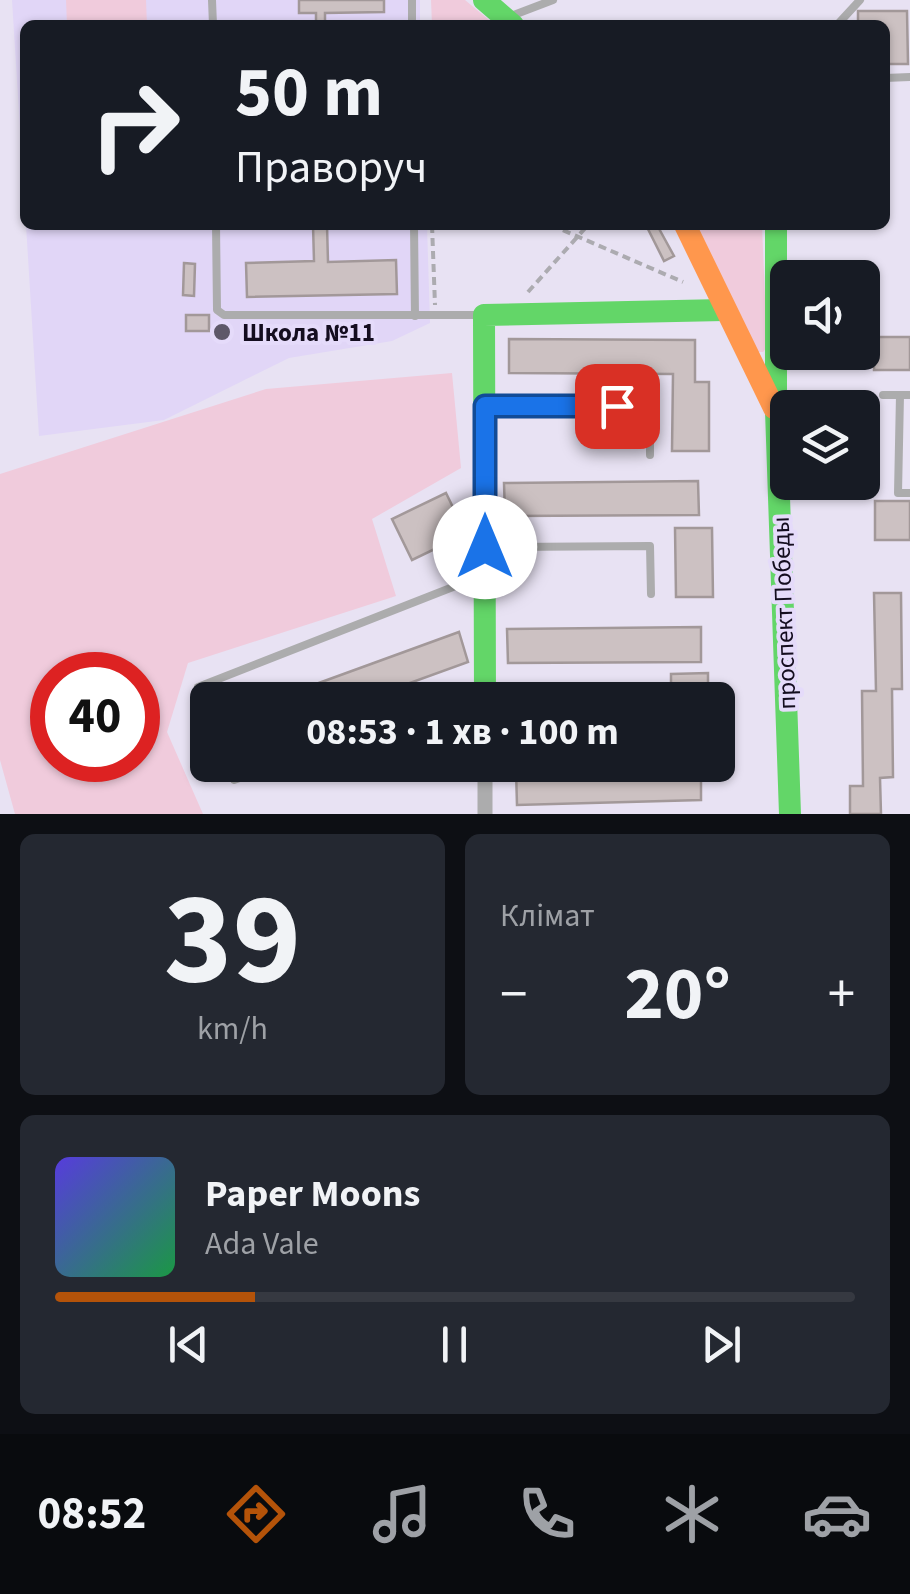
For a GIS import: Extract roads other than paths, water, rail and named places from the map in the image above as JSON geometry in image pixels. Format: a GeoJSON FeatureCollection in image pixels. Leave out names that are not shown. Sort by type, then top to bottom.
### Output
{"type":"FeatureCollection","features":[{"type":"Feature","properties":{"kind":"street"},"geometry":{"type":"LineString","coordinates":[[484,0],[507,20]]}},
{"type":"Feature","properties":{"kind":"street","name":"проспект Победы"},"geometry":{"type":"LineString","coordinates":[[686,230],[770,400]]}},
{"type":"Feature","properties":{"kind":"street","name":"проспект Победы"},"geometry":{"type":"LineString","coordinates":[[776,230],[776,390]]}},
{"type":"Feature","properties":{"kind":"street"},"geometry":{"type":"LineString","coordinates":[[485,682],[484,315],[724,310]]}},
{"type":"Feature","properties":{"kind":"street","name":"проспект Победы"},"geometry":{"type":"LineString","coordinates":[[779,500],[790,814]]}},
{"type":"Feature","properties":{"kind":"street"},"geometry":{"type":"LineString","coordinates":[[485,782],[485,814]]}},
{"type":"Feature","properties":{"kind":"lane"},"geometry":{"type":"LineString","coordinates":[[513,20],[553,0]]}},
{"type":"Feature","properties":{"kind":"lane"},"geometry":{"type":"LineString","coordinates":[[842,20],[860,0]]}},
{"type":"Feature","properties":{"kind":"lane"},"geometry":{"type":"LineString","coordinates":[[216,230],[217,310],[224,316],[484,315]]}},
{"type":"Feature","properties":{"kind":"lane"},"geometry":{"type":"LineString","coordinates":[[414,230],[415,316]]}},
{"type":"Feature","properties":{"kind":"lane"},"geometry":{"type":"LineString","coordinates":[[882,395],[905,395],[898,493],[910,493]]}},
{"type":"Feature","properties":{"kind":"lane"},"geometry":{"type":"LineString","coordinates":[[485,406],[650,406],[650,456]]}},
{"type":"Feature","properties":{"kind":"lane"},"geometry":{"type":"LineString","coordinates":[[485,547],[650,546],[651,594]]}},
{"type":"Feature","properties":{"kind":"lane"},"geometry":{"type":"LineString","coordinates":[[211,682],[485,574]]}},
{"type":"Feature","properties":{"kind":"place","name":"Школа №11"},"geometry":{"type":"Point","coordinates":[222,332]}}]}
